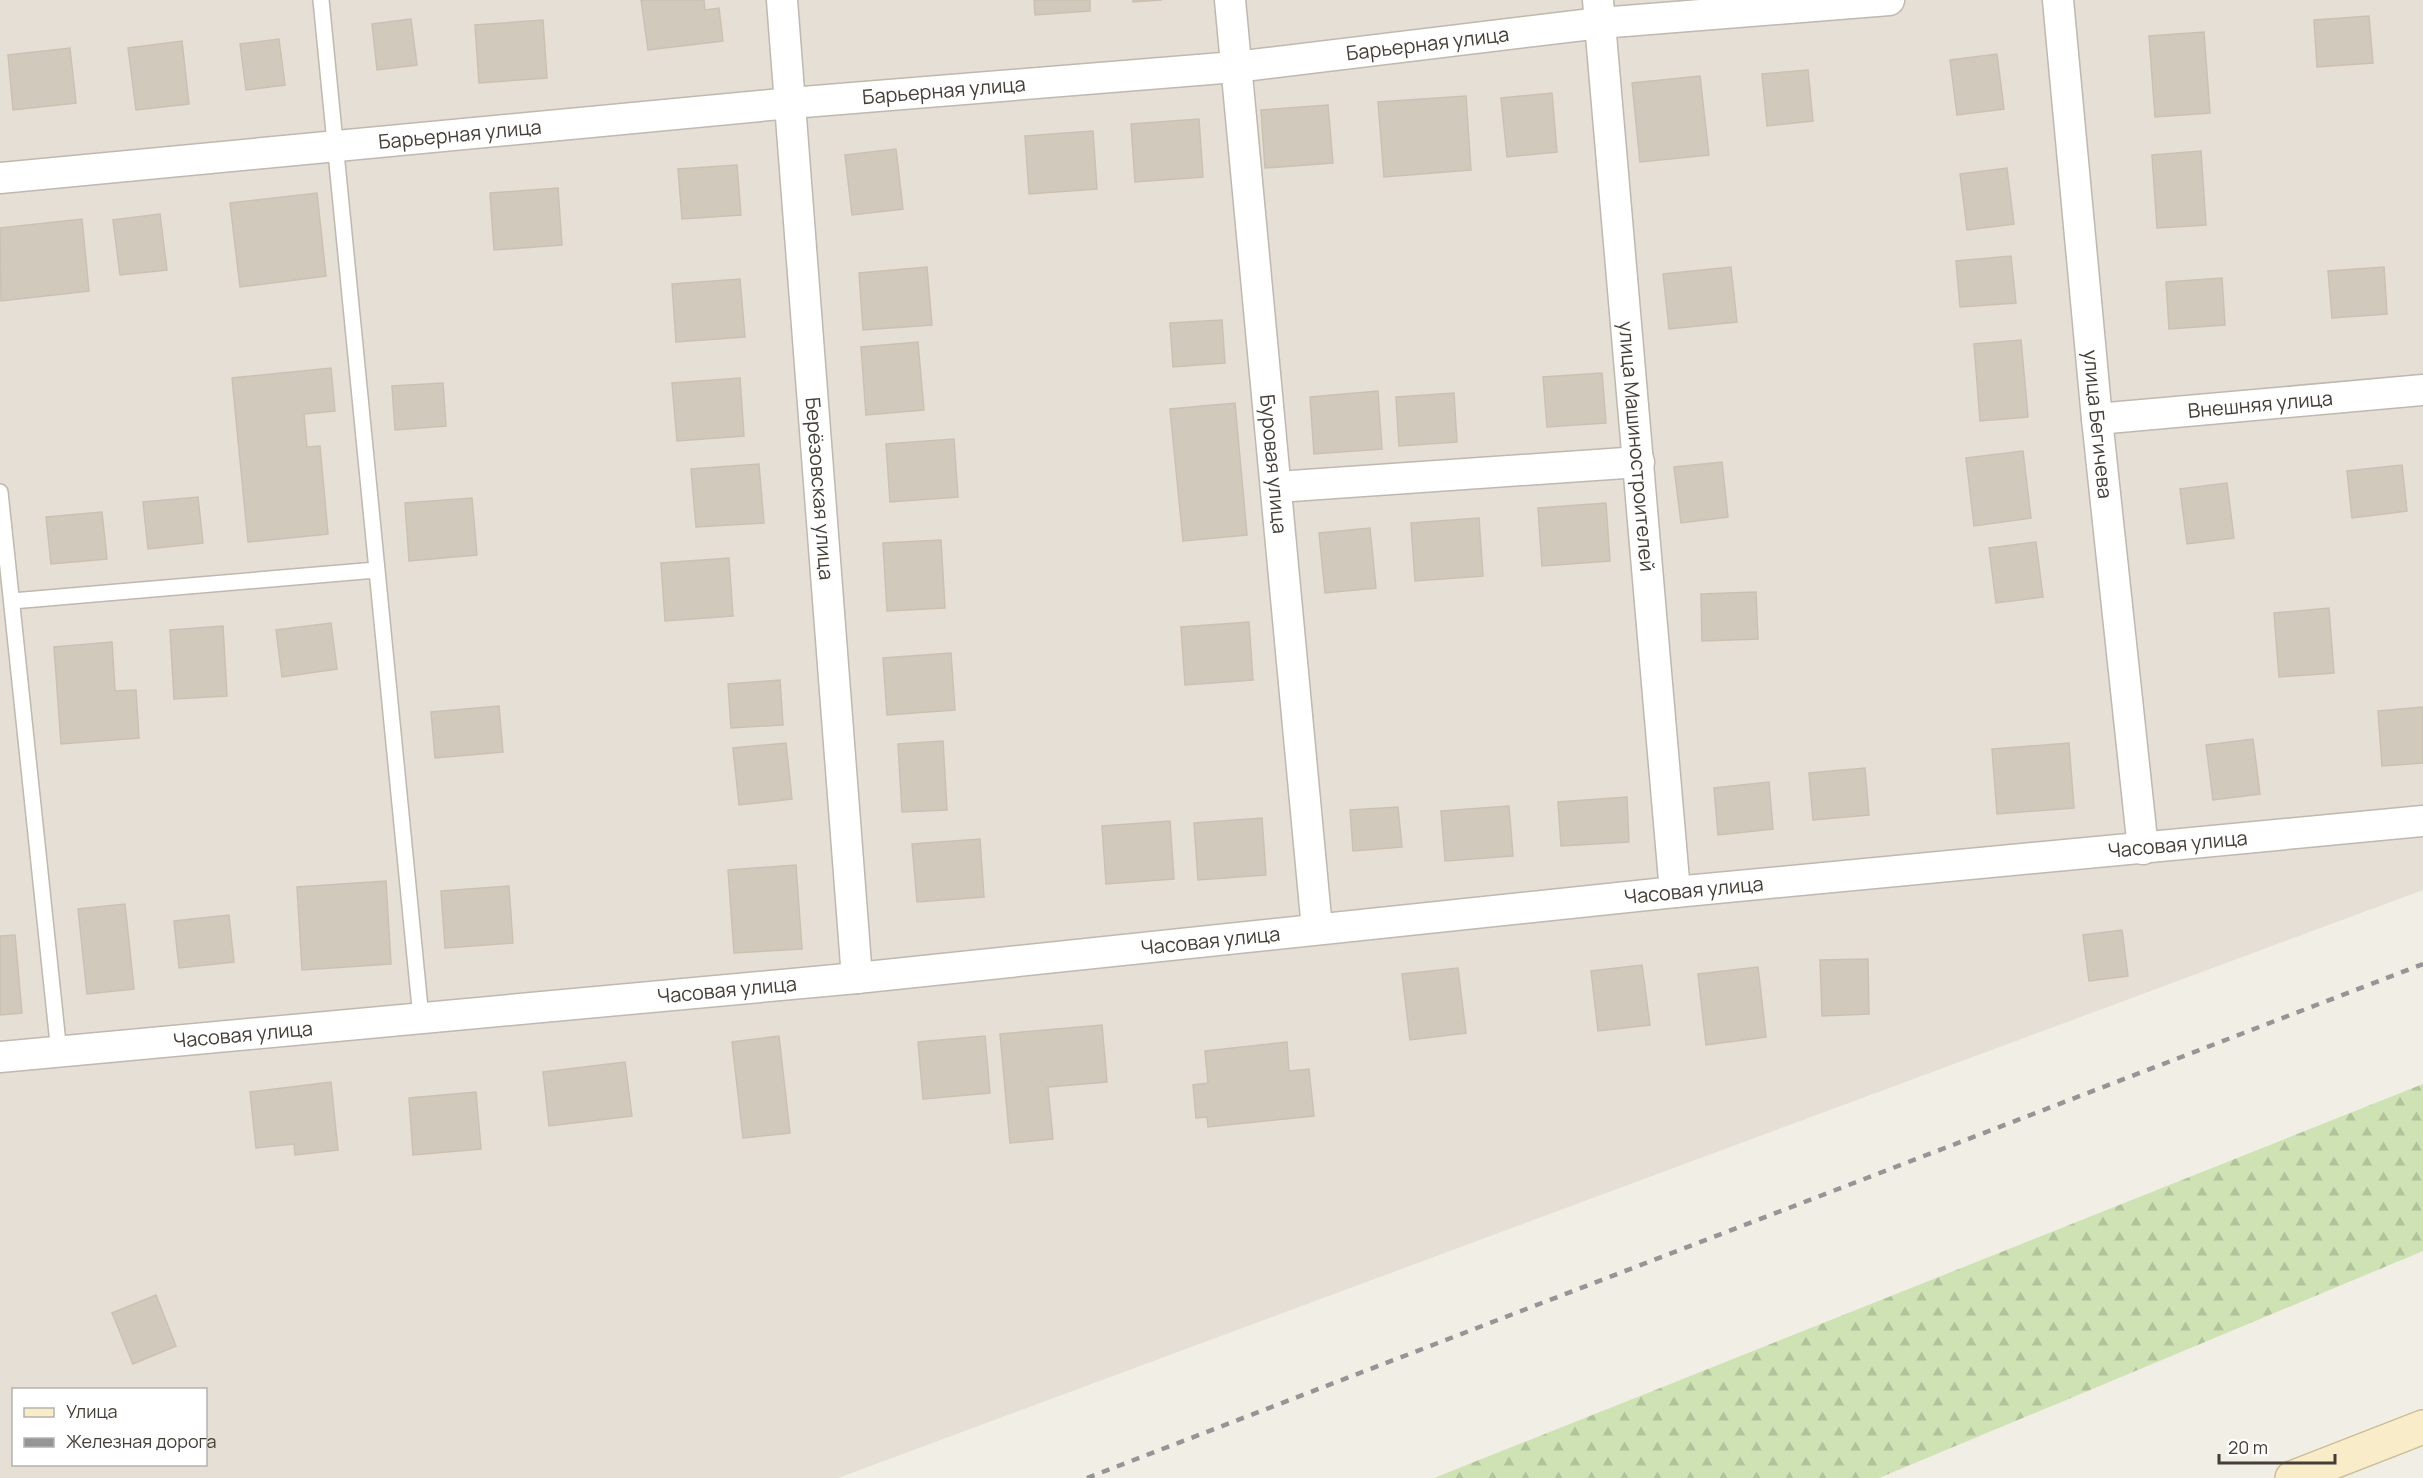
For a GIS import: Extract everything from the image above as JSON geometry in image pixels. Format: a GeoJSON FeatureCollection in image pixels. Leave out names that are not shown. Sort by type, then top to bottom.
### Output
{"type":"FeatureCollection","features":[{"type":"Feature","properties":{"kind":"street","name":"Берёзовская улица"},"geometry":{"type":"LineString","coordinates":[[782,0],[857,978]]}},
{"type":"Feature","properties":{"kind":"street","name":"Буровая улица"},"geometry":{"type":"LineString","coordinates":[[1230,0],[1317,929]]}},
{"type":"Feature","properties":{"kind":"street","name":"Барьерная улица"},"geometry":{"type":"LineString","coordinates":[[0,178],[791,103],[1236,67],[1599,12],[1889,0]]}},
{"type":"Feature","properties":{"kind":"street","name":"улица Бегичева"},"geometry":{"type":"LineString","coordinates":[[2058,0],[2097,419],[2143,849]]}},
{"type":"Feature","properties":{"kind":"street","name":"улица Машиностроителей"},"geometry":{"type":"LineString","coordinates":[[1599,12],[1674,892]]}},
{"type":"Feature","properties":{"kind":"street","name":"Внешняя улица"},"geometry":{"type":"LineString","coordinates":[[2097,419],[2423,390]]}},
{"type":"Feature","properties":{"kind":"street"},"geometry":{"type":"LineString","coordinates":[[1277,487],[1639,462]]}},
{"type":"Feature","properties":{"kind":"street","name":"Часовая улица"},"geometry":{"type":"LineString","coordinates":[[0,1057],[857,978],[1674,892],[2423,821]]}},
{"type":"Feature","properties":{"kind":"street"},"geometry":{"type":"LineString","coordinates":[[2292,1478],[2423,1427]]}},
{"type":"Feature","properties":{"kind":"lane"},"geometry":{"type":"LineString","coordinates":[[321,0],[421,1018]]}},
{"type":"Feature","properties":{"kind":"lane"},"geometry":{"type":"LineString","coordinates":[[0,492],[59,1053]]}},
{"type":"Feature","properties":{"kind":"lane"},"geometry":{"type":"LineString","coordinates":[[12,601],[376,570]]}},
{"type":"Feature","properties":{"kind":"shaded area"},"geometry":{"type":"Polygon","coordinates":[[[0,0],[2423,0],[2423,890],[838,1478],[0,1478],[0,0]]]}},
{"type":"Feature","properties":{"kind":"green space"},"geometry":{"type":"Polygon","coordinates":[[[2423,1084],[2423,1251],[1879,1478],[1434,1478],[2423,1084]]]}},
{"type":"Feature","properties":{"kind":"building"},"geometry":{"type":"Polygon","coordinates":[[[641,0],[704,0],[705,10],[719,8],[723,41],[648,50],[641,0]]]}},
{"type":"Feature","properties":{"kind":"building"},"geometry":{"type":"Polygon","coordinates":[[[1034,0],[1090,0],[1090,11],[1035,15],[1034,0]]]}},
{"type":"Feature","properties":{"kind":"building"},"geometry":{"type":"Polygon","coordinates":[[[1133,0],[1162,0],[1133,2],[1133,0]]]}},
{"type":"Feature","properties":{"kind":"building"},"geometry":{"type":"Polygon","coordinates":[[[2369,16],[2373,63],[2317,67],[2314,20],[2369,16]]]}},
{"type":"Feature","properties":{"kind":"building"},"geometry":{"type":"Polygon","coordinates":[[[411,19],[417,65],[377,70],[372,24],[411,19]]]}},
{"type":"Feature","properties":{"kind":"building"},"geometry":{"type":"Polygon","coordinates":[[[543,20],[547,78],[479,83],[475,25],[543,20]]]}},
{"type":"Feature","properties":{"kind":"building"},"geometry":{"type":"Polygon","coordinates":[[[2204,32],[2210,113],[2155,117],[2149,36],[2204,32]]]}},
{"type":"Feature","properties":{"kind":"building"},"geometry":{"type":"Polygon","coordinates":[[[279,39],[285,85],[246,90],[240,44],[279,39]]]}},
{"type":"Feature","properties":{"kind":"building"},"geometry":{"type":"Polygon","coordinates":[[[182,41],[189,104],[136,110],[128,48],[182,41]]]}},
{"type":"Feature","properties":{"kind":"building"},"geometry":{"type":"Polygon","coordinates":[[[70,48],[76,103],[13,110],[8,55],[70,48]]]}},
{"type":"Feature","properties":{"kind":"building"},"geometry":{"type":"Polygon","coordinates":[[[1997,54],[2004,109],[1957,115],[1950,60],[1997,54]]]}},
{"type":"Feature","properties":{"kind":"building"},"geometry":{"type":"Polygon","coordinates":[[[1808,70],[1813,121],[1767,126],[1762,74],[1808,70]]]}},
{"type":"Feature","properties":{"kind":"building"},"geometry":{"type":"Polygon","coordinates":[[[1700,76],[1709,155],[1640,162],[1632,83],[1700,76]]]}},
{"type":"Feature","properties":{"kind":"building"},"geometry":{"type":"Polygon","coordinates":[[[1552,93],[1557,152],[1507,157],[1501,98],[1552,93]]]}},
{"type":"Feature","properties":{"kind":"building"},"geometry":{"type":"Polygon","coordinates":[[[1466,96],[1471,170],[1384,177],[1378,102],[1466,96]]]}},
{"type":"Feature","properties":{"kind":"building"},"geometry":{"type":"Polygon","coordinates":[[[1328,105],[1333,163],[1265,168],[1261,110],[1328,105]]]}},
{"type":"Feature","properties":{"kind":"building"},"geometry":{"type":"Polygon","coordinates":[[[1199,119],[1203,177],[1135,182],[1131,124],[1199,119]]]}},
{"type":"Feature","properties":{"kind":"building"},"geometry":{"type":"Polygon","coordinates":[[[1093,131],[1097,189],[1029,194],[1025,136],[1093,131]]]}},
{"type":"Feature","properties":{"kind":"building"},"geometry":{"type":"Polygon","coordinates":[[[896,149],[903,209],[852,215],[845,155],[896,149]]]}},
{"type":"Feature","properties":{"kind":"building"},"geometry":{"type":"Polygon","coordinates":[[[2201,151],[2206,225],[2157,228],[2152,155],[2201,151]]]}},
{"type":"Feature","properties":{"kind":"building"},"geometry":{"type":"Polygon","coordinates":[[[737,165],[741,215],[682,219],[678,169],[737,165]]]}},
{"type":"Feature","properties":{"kind":"building"},"geometry":{"type":"Polygon","coordinates":[[[2007,168],[2014,224],[1967,230],[1960,174],[2007,168]]]}},
{"type":"Feature","properties":{"kind":"building"},"geometry":{"type":"Polygon","coordinates":[[[558,188],[562,245],[494,250],[490,193],[558,188]]]}},
{"type":"Feature","properties":{"kind":"building"},"geometry":{"type":"Polygon","coordinates":[[[317,193],[326,276],[240,287],[230,203],[317,193]]]}},
{"type":"Feature","properties":{"kind":"building"},"geometry":{"type":"Polygon","coordinates":[[[160,214],[167,270],[120,275],[113,220],[160,214]]]}},
{"type":"Feature","properties":{"kind":"building"},"geometry":{"type":"Polygon","coordinates":[[[82,219],[89,291],[1,301],[0,228],[82,219]]]}},
{"type":"Feature","properties":{"kind":"building"},"geometry":{"type":"Polygon","coordinates":[[[2011,256],[2016,303],[1960,307],[1956,261],[2011,256]]]}},
{"type":"Feature","properties":{"kind":"building"},"geometry":{"type":"Polygon","coordinates":[[[927,267],[932,325],[863,330],[859,273],[927,267]]]}},
{"type":"Feature","properties":{"kind":"building"},"geometry":{"type":"Polygon","coordinates":[[[1731,267],[1737,322],[1669,329],[1663,274],[1731,267]]]}},
{"type":"Feature","properties":{"kind":"building"},"geometry":{"type":"Polygon","coordinates":[[[2384,267],[2387,314],[2332,318],[2328,271],[2384,267]]]}},
{"type":"Feature","properties":{"kind":"building"},"geometry":{"type":"Polygon","coordinates":[[[2222,278],[2225,325],[2169,329],[2166,282],[2222,278]]]}},
{"type":"Feature","properties":{"kind":"building"},"geometry":{"type":"Polygon","coordinates":[[[740,279],[745,337],[676,342],[672,284],[740,279]]]}},
{"type":"Feature","properties":{"kind":"building"},"geometry":{"type":"Polygon","coordinates":[[[1222,320],[1225,363],[1173,367],[1170,323],[1222,320]]]}},
{"type":"Feature","properties":{"kind":"building"},"geometry":{"type":"Polygon","coordinates":[[[2021,340],[2028,417],[1980,421],[1974,344],[2021,340]]]}},
{"type":"Feature","properties":{"kind":"building"},"geometry":{"type":"Polygon","coordinates":[[[918,342],[924,410],[866,415],[861,347],[918,342]]]}},
{"type":"Feature","properties":{"kind":"building"},"geometry":{"type":"Polygon","coordinates":[[[331,368],[335,411],[304,414],[307,447],[320,446],[328,534],[248,542],[232,378],[331,368]]]}},
{"type":"Feature","properties":{"kind":"building"},"geometry":{"type":"Polygon","coordinates":[[[1602,373],[1606,423],[1547,427],[1543,377],[1602,373]]]}},
{"type":"Feature","properties":{"kind":"building"},"geometry":{"type":"Polygon","coordinates":[[[740,378],[744,436],[677,441],[672,383],[740,378]]]}},
{"type":"Feature","properties":{"kind":"building"},"geometry":{"type":"Polygon","coordinates":[[[443,383],[446,426],[395,430],[392,386],[443,383]]]}},
{"type":"Feature","properties":{"kind":"building"},"geometry":{"type":"Polygon","coordinates":[[[1378,391],[1382,449],[1314,454],[1310,397],[1378,391]]]}},
{"type":"Feature","properties":{"kind":"building"},"geometry":{"type":"Polygon","coordinates":[[[1454,393],[1457,442],[1399,446],[1396,397],[1454,393]]]}},
{"type":"Feature","properties":{"kind":"building"},"geometry":{"type":"Polygon","coordinates":[[[1235,403],[1247,535],[1183,541],[1170,409],[1235,403]]]}},
{"type":"Feature","properties":{"kind":"building"},"geometry":{"type":"Polygon","coordinates":[[[954,439],[958,497],[890,502],[886,444],[954,439]]]}},
{"type":"Feature","properties":{"kind":"building"},"geometry":{"type":"Polygon","coordinates":[[[2023,451],[2031,518],[1974,526],[1966,458],[2023,451]]]}},
{"type":"Feature","properties":{"kind":"building"},"geometry":{"type":"Polygon","coordinates":[[[1722,462],[1728,517],[1681,523],[1674,467],[1722,462]]]}},
{"type":"Feature","properties":{"kind":"building"},"geometry":{"type":"Polygon","coordinates":[[[759,464],[764,523],[696,527],[691,469],[759,464]]]}},
{"type":"Feature","properties":{"kind":"building"},"geometry":{"type":"Polygon","coordinates":[[[2402,465],[2407,511],[2352,518],[2347,471],[2402,465]]]}},
{"type":"Feature","properties":{"kind":"building"},"geometry":{"type":"Polygon","coordinates":[[[2227,483],[2234,538],[2187,544],[2180,489],[2227,483]]]}},
{"type":"Feature","properties":{"kind":"building"},"geometry":{"type":"Polygon","coordinates":[[[198,497],[203,543],[148,549],[143,502],[198,497]]]}},
{"type":"Feature","properties":{"kind":"building"},"geometry":{"type":"Polygon","coordinates":[[[472,498],[477,555],[409,561],[405,503],[472,498]]]}},
{"type":"Feature","properties":{"kind":"building"},"geometry":{"type":"Polygon","coordinates":[[[1606,503],[1610,561],[1542,566],[1538,508],[1606,503]]]}},
{"type":"Feature","properties":{"kind":"building"},"geometry":{"type":"Polygon","coordinates":[[[102,512],[107,559],[51,564],[46,517],[102,512]]]}},
{"type":"Feature","properties":{"kind":"building"},"geometry":{"type":"Polygon","coordinates":[[[1479,518],[1483,576],[1415,581],[1411,523],[1479,518]]]}},
{"type":"Feature","properties":{"kind":"building"},"geometry":{"type":"Polygon","coordinates":[[[1370,528],[1376,588],[1325,593],[1319,533],[1370,528]]]}},
{"type":"Feature","properties":{"kind":"building"},"geometry":{"type":"Polygon","coordinates":[[[941,540],[945,608],[887,611],[883,543],[941,540]]]}},
{"type":"Feature","properties":{"kind":"building"},"geometry":{"type":"Polygon","coordinates":[[[2036,542],[2043,597],[1996,603],[1989,548],[2036,542]]]}},
{"type":"Feature","properties":{"kind":"building"},"geometry":{"type":"Polygon","coordinates":[[[729,558],[733,616],[665,621],[661,563],[729,558]]]}},
{"type":"Feature","properties":{"kind":"building"},"geometry":{"type":"Polygon","coordinates":[[[1756,592],[1758,639],[1702,641],[1701,594],[1756,592]]]}},
{"type":"Feature","properties":{"kind":"building"},"geometry":{"type":"Polygon","coordinates":[[[2329,608],[2334,673],[2279,677],[2274,613],[2329,608]]]}},
{"type":"Feature","properties":{"kind":"building"},"geometry":{"type":"Polygon","coordinates":[[[1249,622],[1253,680],[1185,685],[1181,627],[1249,622]]]}},
{"type":"Feature","properties":{"kind":"building"},"geometry":{"type":"Polygon","coordinates":[[[331,623],[337,669],[282,677],[276,630],[331,623]]]}},
{"type":"Feature","properties":{"kind":"building"},"geometry":{"type":"Polygon","coordinates":[[[223,626],[227,696],[174,699],[170,630],[223,626]]]}},
{"type":"Feature","properties":{"kind":"building"},"geometry":{"type":"Polygon","coordinates":[[[112,642],[115,691],[136,690],[139,738],[61,744],[54,647],[112,642]]]}},
{"type":"Feature","properties":{"kind":"building"},"geometry":{"type":"Polygon","coordinates":[[[951,653],[955,710],[887,715],[883,658],[951,653]]]}},
{"type":"Feature","properties":{"kind":"building"},"geometry":{"type":"Polygon","coordinates":[[[780,680],[783,725],[731,728],[728,684],[780,680]]]}},
{"type":"Feature","properties":{"kind":"building"},"geometry":{"type":"Polygon","coordinates":[[[499,706],[503,752],[435,758],[431,712],[499,706]]]}},
{"type":"Feature","properties":{"kind":"building"},"geometry":{"type":"Polygon","coordinates":[[[2423,707],[2423,763],[2382,766],[2378,711],[2423,707]]]}},
{"type":"Feature","properties":{"kind":"building"},"geometry":{"type":"Polygon","coordinates":[[[2253,739],[2260,794],[2213,800],[2206,745],[2253,739]]]}},
{"type":"Feature","properties":{"kind":"building"},"geometry":{"type":"Polygon","coordinates":[[[943,741],[947,810],[902,812],[898,744],[943,741]]]}},
{"type":"Feature","properties":{"kind":"building"},"geometry":{"type":"Polygon","coordinates":[[[786,743],[792,799],[739,805],[733,748],[786,743]]]}},
{"type":"Feature","properties":{"kind":"building"},"geometry":{"type":"Polygon","coordinates":[[[2069,743],[2074,808],[1997,814],[1992,749],[2069,743]]]}},
{"type":"Feature","properties":{"kind":"building"},"geometry":{"type":"Polygon","coordinates":[[[1865,768],[1869,815],[1813,820],[1809,773],[1865,768]]]}},
{"type":"Feature","properties":{"kind":"building"},"geometry":{"type":"Polygon","coordinates":[[[1769,782],[1773,829],[1718,835],[1714,788],[1769,782]]]}},
{"type":"Feature","properties":{"kind":"building"},"geometry":{"type":"Polygon","coordinates":[[[1627,797],[1629,842],[1561,846],[1558,802],[1627,797]]]}},
{"type":"Feature","properties":{"kind":"building"},"geometry":{"type":"Polygon","coordinates":[[[1509,806],[1513,856],[1445,861],[1441,811],[1509,806]]]}},
{"type":"Feature","properties":{"kind":"building"},"geometry":{"type":"Polygon","coordinates":[[[1398,807],[1402,847],[1353,851],[1350,810],[1398,807]]]}},
{"type":"Feature","properties":{"kind":"building"},"geometry":{"type":"Polygon","coordinates":[[[1262,818],[1266,875],[1198,880],[1194,823],[1262,818]]]}},
{"type":"Feature","properties":{"kind":"building"},"geometry":{"type":"Polygon","coordinates":[[[1170,821],[1174,879],[1106,884],[1102,826],[1170,821]]]}},
{"type":"Feature","properties":{"kind":"building"},"geometry":{"type":"Polygon","coordinates":[[[980,839],[984,897],[917,902],[912,844],[980,839]]]}},
{"type":"Feature","properties":{"kind":"building"},"geometry":{"type":"Polygon","coordinates":[[[796,865],[802,949],[734,953],[728,870],[796,865]]]}},
{"type":"Feature","properties":{"kind":"building"},"geometry":{"type":"Polygon","coordinates":[[[386,881],[391,964],[302,970],[297,887],[386,881]]]}},
{"type":"Feature","properties":{"kind":"building"},"geometry":{"type":"Polygon","coordinates":[[[509,886],[513,943],[445,948],[441,891],[509,886]]]}},
{"type":"Feature","properties":{"kind":"building"},"geometry":{"type":"Polygon","coordinates":[[[125,904],[134,989],[87,994],[78,909],[125,904]]]}},
{"type":"Feature","properties":{"kind":"building"},"geometry":{"type":"Polygon","coordinates":[[[229,915],[234,962],[179,968],[174,921],[229,915]]]}},
{"type":"Feature","properties":{"kind":"building"},"geometry":{"type":"Polygon","coordinates":[[[2122,930],[2128,976],[2089,981],[2083,935],[2122,930]]]}},
{"type":"Feature","properties":{"kind":"building"},"geometry":{"type":"Polygon","coordinates":[[[15,935],[22,1013],[0,1015],[0,936],[15,935]]]}},
{"type":"Feature","properties":{"kind":"building"},"geometry":{"type":"Polygon","coordinates":[[[1868,959],[1869,1014],[1822,1016],[1820,960],[1868,959]]]}},
{"type":"Feature","properties":{"kind":"building"},"geometry":{"type":"Polygon","coordinates":[[[1642,965],[1650,1025],[1598,1031],[1591,971],[1642,965]]]}},
{"type":"Feature","properties":{"kind":"building"},"geometry":{"type":"Polygon","coordinates":[[[1758,967],[1766,1037],[1706,1045],[1698,974],[1758,967]]]}},
{"type":"Feature","properties":{"kind":"building"},"geometry":{"type":"Polygon","coordinates":[[[1458,968],[1466,1033],[1410,1040],[1402,974],[1458,968]]]}},
{"type":"Feature","properties":{"kind":"building"},"geometry":{"type":"Polygon","coordinates":[[[1102,1025],[1107,1082],[1048,1087],[1053,1139],[1010,1143],[1000,1034],[1102,1025]]]}},
{"type":"Feature","properties":{"kind":"building"},"geometry":{"type":"Polygon","coordinates":[[[779,1036],[790,1133],[743,1138],[732,1042],[779,1036]]]}},
{"type":"Feature","properties":{"kind":"building"},"geometry":{"type":"Polygon","coordinates":[[[985,1036],[990,1093],[923,1099],[918,1042],[985,1036]]]}},
{"type":"Feature","properties":{"kind":"building"},"geometry":{"type":"Polygon","coordinates":[[[1287,1042],[1289,1071],[1309,1069],[1314,1116],[1208,1127],[1207,1117],[1196,1118],[1193,1085],[1208,1083],[1205,1051],[1287,1042]]]}},
{"type":"Feature","properties":{"kind":"building"},"geometry":{"type":"Polygon","coordinates":[[[625,1062],[632,1116],[549,1126],[543,1072],[625,1062]]]}},
{"type":"Feature","properties":{"kind":"building"},"geometry":{"type":"Polygon","coordinates":[[[331,1082],[338,1150],[295,1155],[294,1144],[256,1148],[250,1092],[331,1082]]]}},
{"type":"Feature","properties":{"kind":"building"},"geometry":{"type":"Polygon","coordinates":[[[476,1092],[481,1149],[413,1155],[409,1098],[476,1092]]]}},
{"type":"Feature","properties":{"kind":"building"},"geometry":{"type":"Polygon","coordinates":[[[156,1295],[176,1346],[133,1364],[112,1313],[156,1295]]]}},
{"type":"Feature","properties":{"kind":"railway"},"geometry":{"type":"LineString","coordinates":[[1087,1478],[2423,964]]}}]}
